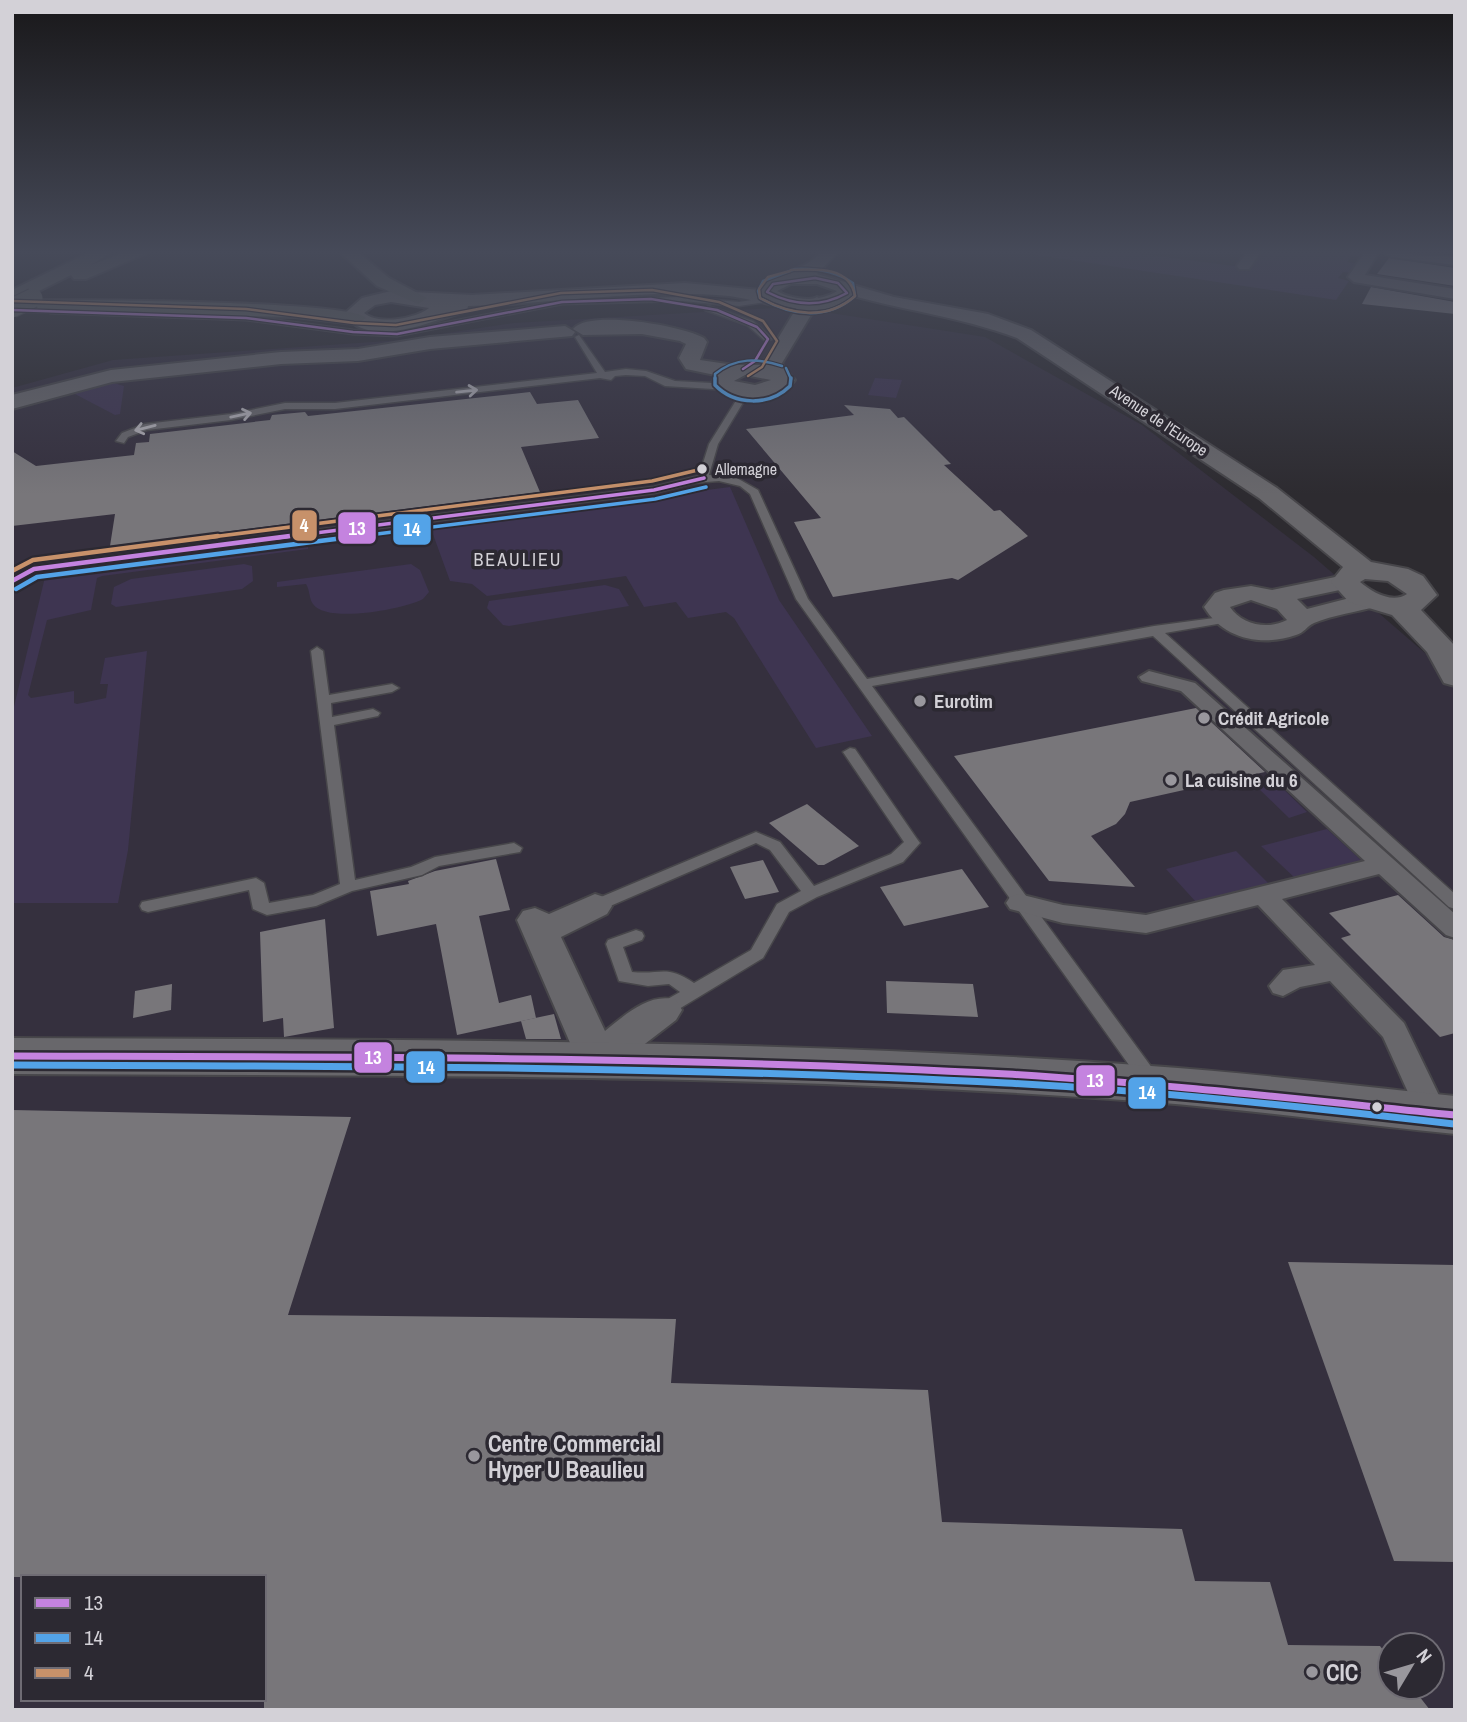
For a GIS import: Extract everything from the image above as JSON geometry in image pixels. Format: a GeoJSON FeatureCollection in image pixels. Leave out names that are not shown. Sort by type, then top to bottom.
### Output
{"type":"FeatureCollection","features":[{"type":"Feature","properties":{"kind":"street"},"geometry":{"type":"LineString","coordinates":[[12,402],[111,376],[291,358],[367,354],[430,344],[571,333]]}},
{"type":"Feature","properties":{"kind":"street"},"geometry":{"type":"LineString","coordinates":[[674,333],[697,342],[689,358],[693,365],[737,380],[774,372],[772,363],[789,333]]}},
{"type":"Feature","properties":{"kind":"street"},"geometry":{"type":"LineString","coordinates":[[737,380],[755,361],[771,333]]}},
{"type":"Feature","properties":{"kind":"street","name":"Avenue de l'Europe"},"geometry":{"type":"LineString","coordinates":[[1022,333],[1050,348],[1268,493],[1354,576],[1352,592],[1369,601]]}},
{"type":"Feature","properties":{"kind":"street"},"geometry":{"type":"LineString","coordinates":[[1273,597],[1354,576],[1391,573],[1421,589],[1420,600],[1400,606],[1369,601],[1300,619],[1292,629],[1272,633],[1245,629],[1224,619],[1217,607],[1224,598],[1241,593],[1273,597],[1292,607],[1300,619]]}},
{"type":"Feature","properties":{"kind":"street"},"geometry":{"type":"LineString","coordinates":[[1400,606],[1441,648],[1455,676]]}},
{"type":"Feature","properties":{"kind":"street"},"geometry":{"type":"LineString","coordinates":[[1149,677],[1188,687],[1455,929]]}},
{"type":"Feature","properties":{"kind":"street"},"geometry":{"type":"LineString","coordinates":[[1019,902],[1062,914],[1146,924],[1384,865]]}},
{"type":"Feature","properties":{"kind":"street"},"geometry":{"type":"LineString","coordinates":[[1264,895],[1394,1031],[1444,1113]]}},
{"type":"Feature","properties":{"kind":"street"},"geometry":{"type":"LineString","coordinates":[[595,906],[538,926],[597,1059]]}},
{"type":"Feature","properties":{"kind":"street"},"geometry":{"type":"LineString","coordinates":[[1283,986],[1293,977],[1316,976],[1334,968]]}},
{"type":"Feature","properties":{"kind":"street"},"geometry":{"type":"LineString","coordinates":[[597,1059],[678,1001]]}},
{"type":"Feature","properties":{"kind":"street"},"geometry":{"type":"LineString","coordinates":[[12,1056],[597,1059],[910,1070],[1153,1084],[1444,1113]]}},
{"type":"Feature","properties":{"kind":"lane"},"geometry":{"type":"LineString","coordinates":[[576,333],[603,376]]}},
{"type":"Feature","properties":{"kind":"lane"},"geometry":{"type":"LineString","coordinates":[[763,333],[768,339]]}},
{"type":"Feature","properties":{"kind":"lane"},"geometry":{"type":"LineString","coordinates":[[592,358],[626,372]]}},
{"type":"Feature","properties":{"kind":"lane"},"geometry":{"type":"LineString","coordinates":[[121,441],[133,431],[285,406],[335,406],[626,372],[646,374],[675,384]]}},
{"type":"Feature","properties":{"kind":"lane"},"geometry":{"type":"LineString","coordinates":[[603,376],[675,384],[737,380],[704,469],[704,478]]}},
{"type":"Feature","properties":{"kind":"lane"},"geometry":{"type":"LineString","coordinates":[[12,581],[34,569],[654,490],[704,478],[731,480],[747,486],[754,492],[802,598],[1153,1084]]}},
{"type":"Feature","properties":{"kind":"lane"},"geometry":{"type":"LineString","coordinates":[[865,683],[1224,619]]}},
{"type":"Feature","properties":{"kind":"lane"},"geometry":{"type":"LineString","coordinates":[[1154,630],[1455,903]]}},
{"type":"Feature","properties":{"kind":"lane"},"geometry":{"type":"LineString","coordinates":[[317,651],[348,887]]}},
{"type":"Feature","properties":{"kind":"lane"},"geometry":{"type":"LineString","coordinates":[[323,701],[392,688]]}},
{"type":"Feature","properties":{"kind":"lane"},"geometry":{"type":"LineString","coordinates":[[326,722],[373,713]]}},
{"type":"Feature","properties":{"kind":"lane"},"geometry":{"type":"LineString","coordinates":[[636,936],[614,944],[625,977],[648,980],[672,977],[678,1001],[757,954],[783,908],[811,893],[897,858],[912,843],[850,752]]}},
{"type":"Feature","properties":{"kind":"lane"},"geometry":{"type":"LineString","coordinates":[[595,906],[755,837],[775,846],[811,893]]}},
{"type":"Feature","properties":{"kind":"lane"},"geometry":{"type":"LineString","coordinates":[[148,905],[256,883],[259,905],[267,909],[316,900],[348,887],[416,871],[435,862],[514,848]]}},
{"type":"Feature","properties":{"kind":"shaded area"},"geometry":{"type":"Polygon","coordinates":[[[445,333],[962,333],[985,337],[1142,425],[1314,557],[1455,679],[1455,1710],[12,1710],[12,388],[113,360],[401,340],[445,333]]]}},
{"type":"Feature","properties":{"kind":"shaded area"},"geometry":{"type":"Polygon","coordinates":[[[875,378],[902,380],[896,398],[868,395],[875,378]]]}},
{"type":"Feature","properties":{"kind":"shaded area"},"geometry":{"type":"Polygon","coordinates":[[[107,381],[124,386],[120,414],[115,415],[73,393],[74,389],[107,381]]]}},
{"type":"Feature","properties":{"kind":"shaded area"},"geometry":{"type":"Polygon","coordinates":[[[730,487],[779,600],[872,736],[816,748],[734,618],[726,612],[688,618],[676,602],[644,607],[626,576],[487,596],[472,584],[450,581],[430,526],[730,487]]]}},
{"type":"Feature","properties":{"kind":"shaded area"},"geometry":{"type":"Polygon","coordinates":[[[308,542],[308,549],[102,576],[97,578],[91,610],[47,620],[28,695],[31,698],[74,691],[74,703],[77,704],[106,698],[108,684],[100,684],[105,658],[147,651],[128,850],[118,903],[12,903],[12,715],[45,577],[308,542]]]}},
{"type":"Feature","properties":{"kind":"shaded area"},"geometry":{"type":"Polygon","coordinates":[[[244,564],[252,566],[253,581],[242,589],[116,607],[111,604],[114,587],[131,579],[244,564]]]}},
{"type":"Feature","properties":{"kind":"shaded area"},"geometry":{"type":"Polygon","coordinates":[[[411,564],[420,570],[429,592],[414,603],[384,610],[333,613],[321,610],[313,604],[306,584],[277,587],[277,582],[411,564]]]}},
{"type":"Feature","properties":{"kind":"shaded area"},"geometry":{"type":"Polygon","coordinates":[[[605,585],[619,589],[629,606],[509,626],[503,625],[487,608],[489,601],[605,585]]]}},
{"type":"Feature","properties":{"kind":"shaded area"},"geometry":{"type":"Polygon","coordinates":[[[1277,783],[1307,812],[1289,818],[1257,787],[1277,783]]]}},
{"type":"Feature","properties":{"kind":"shaded area"},"geometry":{"type":"Polygon","coordinates":[[[1327,829],[1362,861],[1296,879],[1261,846],[1327,829]]]}},
{"type":"Feature","properties":{"kind":"shaded area"},"geometry":{"type":"Polygon","coordinates":[[[1236,851],[1268,883],[1196,902],[1166,869],[1236,851]]]}},
{"type":"Feature","properties":{"kind":"building"},"geometry":{"type":"Polygon","coordinates":[[[530,392],[537,404],[578,400],[599,438],[521,447],[540,492],[110,546],[115,514],[12,526],[12,451],[36,466],[134,455],[136,443],[149,442],[150,434],[270,420],[272,415],[305,412],[308,416],[530,392]]]}},
{"type":"Feature","properties":{"kind":"building"},"geometry":{"type":"Polygon","coordinates":[[[844,405],[890,409],[898,418],[904,417],[951,464],[944,465],[994,511],[1000,510],[1028,536],[958,580],[952,578],[833,597],[794,522],[821,518],[746,429],[854,415],[844,405]]]}},
{"type":"Feature","properties":{"kind":"building"},"geometry":{"type":"Polygon","coordinates":[[[1196,708],[1265,772],[1130,802],[1125,814],[1116,824],[1091,836],[1135,887],[1049,881],[954,756],[1196,708]]]}},
{"type":"Feature","properties":{"kind":"building"},"geometry":{"type":"Polygon","coordinates":[[[807,804],[859,846],[824,865],[818,865],[769,823],[807,804]]]}},
{"type":"Feature","properties":{"kind":"building"},"geometry":{"type":"Polygon","coordinates":[[[496,859],[510,910],[479,916],[499,1003],[531,995],[536,1018],[457,1035],[436,924],[377,936],[370,891],[409,884],[408,881],[435,871],[496,859]]]}},
{"type":"Feature","properties":{"kind":"building"},"geometry":{"type":"Polygon","coordinates":[[[763,860],[779,892],[745,899],[730,867],[763,860]]]}},
{"type":"Feature","properties":{"kind":"building"},"geometry":{"type":"Polygon","coordinates":[[[962,869],[989,907],[904,926],[880,887],[962,869]]]}},
{"type":"Feature","properties":{"kind":"building"},"geometry":{"type":"Polygon","coordinates":[[[1398,895],[1444,937],[1455,940],[1455,1033],[1440,1037],[1341,938],[1351,935],[1329,913],[1398,895]]]}},
{"type":"Feature","properties":{"kind":"building"},"geometry":{"type":"Polygon","coordinates":[[[325,919],[334,1028],[284,1037],[283,1018],[263,1022],[260,932],[325,919]]]}},
{"type":"Feature","properties":{"kind":"building"},"geometry":{"type":"Polygon","coordinates":[[[886,981],[973,984],[978,1017],[887,1013],[886,981]]]}},
{"type":"Feature","properties":{"kind":"building"},"geometry":{"type":"Polygon","coordinates":[[[172,984],[171,1010],[133,1018],[135,991],[172,984]]]}},
{"type":"Feature","properties":{"kind":"building"},"geometry":{"type":"Polygon","coordinates":[[[554,1014],[561,1039],[526,1039],[521,1021],[554,1014]]]}},
{"type":"Feature","properties":{"kind":"building","name":"Centre Commercial Hyper U Beaulieu"},"geometry":{"type":"Polygon","coordinates":[[[12,1110],[351,1117],[288,1315],[676,1319],[671,1383],[928,1390],[942,1522],[1182,1529],[1195,1581],[1270,1582],[1288,1645],[1376,1646],[1376,1701],[1423,1701],[1430,1710],[264,1710],[266,1575],[12,1577],[12,1110]]]}},
{"type":"Feature","properties":{"kind":"building"},"geometry":{"type":"Polygon","coordinates":[[[1288,1262],[1455,1265],[1455,1562],[1394,1561],[1288,1262]]]}},
{"type":"Feature","properties":{"kind":"transit line","name":"13"},"geometry":{"type":"LineString","coordinates":[[383,333],[400,333]]}},
{"type":"Feature","properties":{"kind":"transit line","name":"13"},"geometry":{"type":"LineString","coordinates":[[743,369],[755,361],[768,339],[763,333]]}},
{"type":"Feature","properties":{"kind":"transit line","name":"4"},"geometry":{"type":"LineString","coordinates":[[748,376],[762,367],[777,341],[774,333]]}},
{"type":"Feature","properties":{"kind":"transit line","name":"14"},"geometry":{"type":"LineString","coordinates":[[782,366],[756,360],[738,361],[715,374],[715,385],[723,394],[736,399],[768,399],[782,394],[790,386],[791,374],[786,368]]}},
{"type":"Feature","properties":{"kind":"transit line","name":"4"},"geometry":{"type":"LineString","coordinates":[[12,571],[33,560],[652,481],[702,469]]}},
{"type":"Feature","properties":{"kind":"transit line","name":"13"},"geometry":{"type":"LineString","coordinates":[[12,581],[34,569],[654,490],[704,478]]}},
{"type":"Feature","properties":{"kind":"transit line","name":"14"},"geometry":{"type":"LineString","coordinates":[[16,589],[37,577],[655,499],[706,487]]}},
{"type":"Feature","properties":{"kind":"transit line","name":"13"},"geometry":{"type":"LineString","coordinates":[[12,1056],[582,1060],[867,1068],[1151,1084],[1455,1115]]}},
{"type":"Feature","properties":{"kind":"transit line","name":"14"},"geometry":{"type":"LineString","coordinates":[[12,1065],[582,1069],[867,1077],[1189,1096],[1454,1124]]}},
{"type":"Feature","properties":{"kind":"place","name":"Allemagne"},"geometry":{"type":"Point","coordinates":[702,469]}},
{"type":"Feature","properties":{"kind":"place","name":"Eurotim"},"geometry":{"type":"Point","coordinates":[920,701]}},
{"type":"Feature","properties":{"kind":"place","name":"Crédit Agricole"},"geometry":{"type":"Point","coordinates":[1204,718]}},
{"type":"Feature","properties":{"kind":"place","name":"La cuisine du 6"},"geometry":{"type":"Point","coordinates":[1171,780]}},
{"type":"Feature","properties":{"kind":"place","name":"Centre Commercial Hyper U Beaulieu"},"geometry":{"type":"Point","coordinates":[474,1456]}},
{"type":"Feature","properties":{"kind":"place","name":"CIC"},"geometry":{"type":"Point","coordinates":[1312,1672]}},
{"type":"Feature","properties":{"kind":"district","name":"BEAULIEU"},"geometry":{"type":"Point","coordinates":[518,559]}}]}
